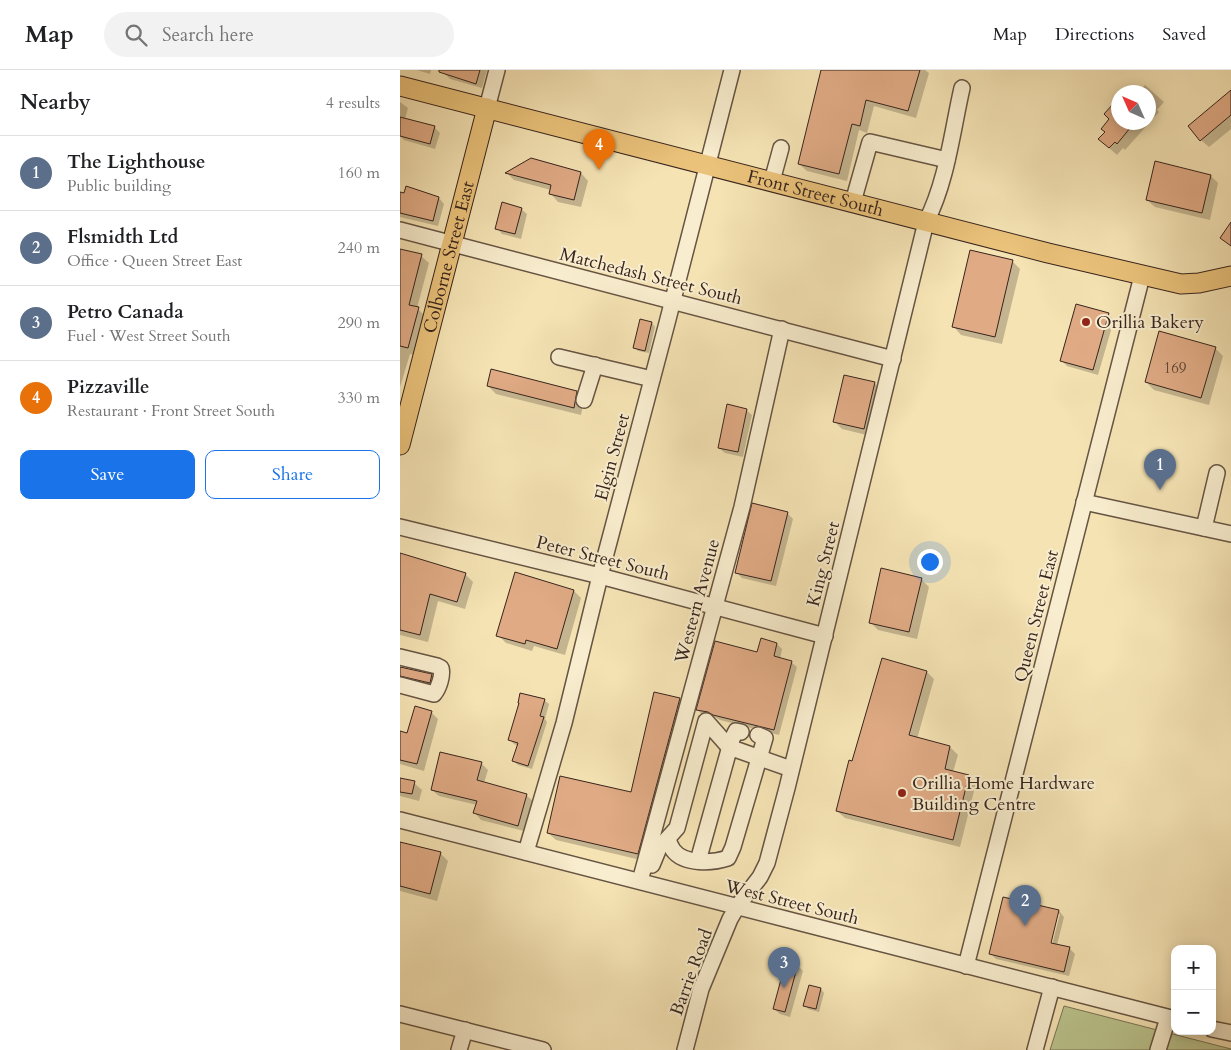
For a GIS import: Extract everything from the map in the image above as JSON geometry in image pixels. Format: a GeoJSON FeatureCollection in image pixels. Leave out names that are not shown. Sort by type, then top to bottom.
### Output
{"type":"FeatureCollection","features":[{"type":"Feature","properties":{"kind":"main road","name":"Front Street South"},"geometry":{"type":"LineString","coordinates":[[400,86],[1142,276],[1188,284],[1231,276]]}},
{"type":"Feature","properties":{"kind":"main road","name":"Colborne Street East"},"geometry":{"type":"LineString","coordinates":[[400,445],[488,108]]}},
{"type":"Feature","properties":{"kind":"street","name":"Colborne Street East"},"geometry":{"type":"LineString","coordinates":[[488,108],[497,70]]}},
{"type":"Feature","properties":{"kind":"street","name":"Elgin Street"},"geometry":{"type":"LineString","coordinates":[[526,852],[564,723],[600,576],[732,70]]}},
{"type":"Feature","properties":{"kind":"street","name":"King Street"},"geometry":{"type":"LineString","coordinates":[[737,907],[760,877],[767,863],[825,636],[926,222],[933,209],[947,160],[962,88]]}},
{"type":"Feature","properties":{"kind":"street"},"geometry":{"type":"LineString","coordinates":[[853,202],[870,142],[947,160]]}},
{"type":"Feature","properties":{"kind":"street"},"geometry":{"type":"LineString","coordinates":[[772,181],[781,148]]}},
{"type":"Feature","properties":{"kind":"street","name":"Matchedash Street South"},"geometry":{"type":"LineString","coordinates":[[400,230],[893,359]]}},
{"type":"Feature","properties":{"kind":"street","name":"Queen Street East"},"geometry":{"type":"LineString","coordinates":[[966,966],[1142,276]]}},
{"type":"Feature","properties":{"kind":"street","name":"Western Avenue"},"geometry":{"type":"LineString","coordinates":[[643,882],[661,837],[687,714],[713,607],[742,507],[782,329]]}},
{"type":"Feature","properties":{"kind":"street"},"geometry":{"type":"LineString","coordinates":[[559,357],[652,379]]}},
{"type":"Feature","properties":{"kind":"street"},"geometry":{"type":"LineString","coordinates":[[584,400],[595,366]]}},
{"type":"Feature","properties":{"kind":"street"},"geometry":{"type":"LineString","coordinates":[[1204,528],[1217,473]]}},
{"type":"Feature","properties":{"kind":"street"},"geometry":{"type":"LineString","coordinates":[[1084,502],[1231,534]]}},
{"type":"Feature","properties":{"kind":"street","name":"Peter Street South"},"geometry":{"type":"LineString","coordinates":[[400,528],[600,576],[825,636]]}},
{"type":"Feature","properties":{"kind":"street"},"geometry":{"type":"LineString","coordinates":[[400,657],[437,666],[441,668],[442,672],[434,694],[400,685]]}},
{"type":"Feature","properties":{"kind":"street"},"geometry":{"type":"LineString","coordinates":[[687,714],[706,721],[734,739],[759,748],[791,769]]}},
{"type":"Feature","properties":{"kind":"street"},"geometry":{"type":"LineString","coordinates":[[706,721],[678,828],[661,837],[673,851],[684,858],[698,862],[719,861],[728,858],[733,847],[759,748]]}},
{"type":"Feature","properties":{"kind":"street"},"geometry":{"type":"LineString","coordinates":[[698,862],[734,739]]}},
{"type":"Feature","properties":{"kind":"street","name":"West Street South"},"geometry":{"type":"LineString","coordinates":[[400,820],[1171,1018]]}},
{"type":"Feature","properties":{"kind":"street","name":"Barrie Road"},"geometry":{"type":"LineString","coordinates":[[685,1050],[701,989],[737,907]]}},
{"type":"Feature","properties":{"kind":"street"},"geometry":{"type":"LineString","coordinates":[[1035,1050],[1052,988]]}},
{"type":"Feature","properties":{"kind":"street"},"geometry":{"type":"LineString","coordinates":[[400,1014],[543,1050]]}},
{"type":"Feature","properties":{"kind":"street"},"geometry":{"type":"LineString","coordinates":[[1158,1050],[1171,1018]]}},
{"type":"Feature","properties":{"kind":"street"},"geometry":{"type":"LineString","coordinates":[[459,1050],[465,1030]]}},
{"type":"Feature","properties":{"kind":"street"},"geometry":{"type":"LineString","coordinates":[[1216,1030],[1231,1034]]}},
{"type":"Feature","properties":{"kind":"green space"},"geometry":{"type":"Polygon","coordinates":[[[1064,1006],[1231,1049],[1231,1050],[1050,1050],[1064,1006]]]}},
{"type":"Feature","properties":{"kind":"building"},"geometry":{"type":"Polygon","coordinates":[[[439,70],[480,70],[476,84],[439,72],[439,70]]]}},
{"type":"Feature","properties":{"kind":"building"},"geometry":{"type":"Polygon","coordinates":[[[821,70],[920,70],[908,111],[866,100],[860,126],[852,124],[839,174],[798,164],[821,70]]]}},
{"type":"Feature","properties":{"kind":"building"},"geometry":{"type":"Polygon","coordinates":[[[1231,90],[1231,115],[1200,141],[1188,126],[1231,90]]]}},
{"type":"Feature","properties":{"kind":"building"},"geometry":{"type":"Polygon","coordinates":[[[1111,106],[1111,130],[1128,130],[1117,144],[1115,142],[1109,148],[1098,139],[1105,132],[1101,129],[1109,119],[1104,114],[1111,106]]]}},
{"type":"Feature","properties":{"kind":"building"},"geometry":{"type":"Polygon","coordinates":[[[400,117],[435,126],[430,144],[400,136],[400,117]]]}},
{"type":"Feature","properties":{"kind":"building"},"geometry":{"type":"Polygon","coordinates":[[[531,158],[581,172],[574,200],[549,194],[551,185],[505,173],[531,158]]]}},
{"type":"Feature","properties":{"kind":"building"},"geometry":{"type":"Polygon","coordinates":[[[1155,161],[1211,175],[1202,213],[1146,200],[1155,161]]]}},
{"type":"Feature","properties":{"kind":"building"},"geometry":{"type":"Polygon","coordinates":[[[406,186],[439,197],[433,221],[400,213],[400,192],[404,193],[406,186]]]}},
{"type":"Feature","properties":{"kind":"building"},"geometry":{"type":"Polygon","coordinates":[[[502,202],[522,208],[515,234],[495,229],[502,202]]]}},
{"type":"Feature","properties":{"kind":"building"},"geometry":{"type":"Polygon","coordinates":[[[1231,222],[1231,246],[1220,238],[1231,222]]]}},
{"type":"Feature","properties":{"kind":"building"},"geometry":{"type":"Polygon","coordinates":[[[400,249],[422,254],[409,305],[419,307],[408,348],[400,346],[400,249]]]}},
{"type":"Feature","properties":{"kind":"building"},"geometry":{"type":"Polygon","coordinates":[[[970,250],[1013,260],[995,337],[952,327],[970,250]]]}},
{"type":"Feature","properties":{"kind":"building"},"geometry":{"type":"Polygon","coordinates":[[[1076,304],[1109,313],[1093,370],[1060,361],[1076,304]]]}},
{"type":"Feature","properties":{"kind":"building"},"geometry":{"type":"Polygon","coordinates":[[[640,319],[652,322],[645,351],[633,348],[640,319]]]}},
{"type":"Feature","properties":{"kind":"building"},"geometry":{"type":"Polygon","coordinates":[[[1159,331],[1216,347],[1201,398],[1145,382],[1159,331]]]}},
{"type":"Feature","properties":{"kind":"building"},"geometry":{"type":"Polygon","coordinates":[[[491,369],[577,391],[574,408],[487,386],[491,369]]]}},
{"type":"Feature","properties":{"kind":"building"},"geometry":{"type":"Polygon","coordinates":[[[844,375],[875,382],[864,429],[833,422],[844,375]]]}},
{"type":"Feature","properties":{"kind":"building"},"geometry":{"type":"Polygon","coordinates":[[[727,404],[747,409],[738,452],[718,448],[727,404]]]}},
{"type":"Feature","properties":{"kind":"building"},"geometry":{"type":"Polygon","coordinates":[[[752,503],[788,512],[771,581],[735,573],[752,503]]]}},
{"type":"Feature","properties":{"kind":"building"},"geometry":{"type":"Polygon","coordinates":[[[400,553],[466,573],[457,602],[430,594],[420,635],[400,630],[400,553]]]}},
{"type":"Feature","properties":{"kind":"building"},"geometry":{"type":"Polygon","coordinates":[[[881,568],[922,578],[909,632],[869,623],[881,568]]]}},
{"type":"Feature","properties":{"kind":"building"},"geometry":{"type":"Polygon","coordinates":[[[515,572],[574,590],[557,649],[526,640],[525,644],[496,636],[515,572]]]}},
{"type":"Feature","properties":{"kind":"building"},"geometry":{"type":"Polygon","coordinates":[[[761,638],[777,643],[774,656],[792,661],[774,730],[696,710],[715,641],[757,652],[761,638]]]}},
{"type":"Feature","properties":{"kind":"building"},"geometry":{"type":"Polygon","coordinates":[[[882,658],[927,671],[909,735],[950,746],[945,769],[969,775],[953,840],[836,811],[849,760],[852,761],[882,658]]]}},
{"type":"Feature","properties":{"kind":"building"},"geometry":{"type":"Polygon","coordinates":[[[400,667],[432,674],[430,683],[400,676],[400,667]]]}},
{"type":"Feature","properties":{"kind":"building"},"geometry":{"type":"Polygon","coordinates":[[[654,692],[680,698],[638,854],[547,833],[560,776],[631,792],[654,692]]]}},
{"type":"Feature","properties":{"kind":"building"},"geometry":{"type":"Polygon","coordinates":[[[520,693],[545,699],[540,716],[544,717],[528,766],[512,761],[518,743],[508,740],[519,703],[520,693]]]}},
{"type":"Feature","properties":{"kind":"building"},"geometry":{"type":"Polygon","coordinates":[[[415,706],[432,711],[417,764],[400,760],[400,731],[407,733],[415,706]]]}},
{"type":"Feature","properties":{"kind":"building"},"geometry":{"type":"Polygon","coordinates":[[[440,752],[482,762],[477,780],[527,794],[518,826],[473,813],[477,801],[431,790],[440,752]]]}},
{"type":"Feature","properties":{"kind":"building"},"geometry":{"type":"Polygon","coordinates":[[[400,778],[415,781],[412,794],[400,792],[400,778]]]}},
{"type":"Feature","properties":{"kind":"building"},"geometry":{"type":"Polygon","coordinates":[[[400,842],[441,852],[430,894],[400,886],[400,842]]]}},
{"type":"Feature","properties":{"kind":"building"},"geometry":{"type":"Polygon","coordinates":[[[1003,897],[1059,910],[1051,943],[1070,947],[1064,972],[989,954],[1003,897]]]}},
{"type":"Feature","properties":{"kind":"building"},"geometry":{"type":"Polygon","coordinates":[[[786,961],[798,964],[785,1012],[773,1009],[786,961]]]}},
{"type":"Feature","properties":{"kind":"building"},"geometry":{"type":"Polygon","coordinates":[[[809,985],[821,988],[816,1009],[803,1006],[809,985]]]}},
{"type":"Feature","properties":{"kind":"place","name":"Pizzaville"},"geometry":{"type":"Point","coordinates":[599,170]}},
{"type":"Feature","properties":{"kind":"place","name":"Orillia Bakery"},"geometry":{"type":"Point","coordinates":[1086,322]}},
{"type":"Feature","properties":{"kind":"place","name":"The Lighthouse"},"geometry":{"type":"Point","coordinates":[1160,490]}},
{"type":"Feature","properties":{"kind":"place","name":"Orillia Home Hardware Building Centre"},"geometry":{"type":"Point","coordinates":[902,793]}},
{"type":"Feature","properties":{"kind":"place","name":"Flsmidth Ltd"},"geometry":{"type":"Point","coordinates":[1025,926]}},
{"type":"Feature","properties":{"kind":"place","name":"Petro Canada"},"geometry":{"type":"Point","coordinates":[784,988]}}]}
